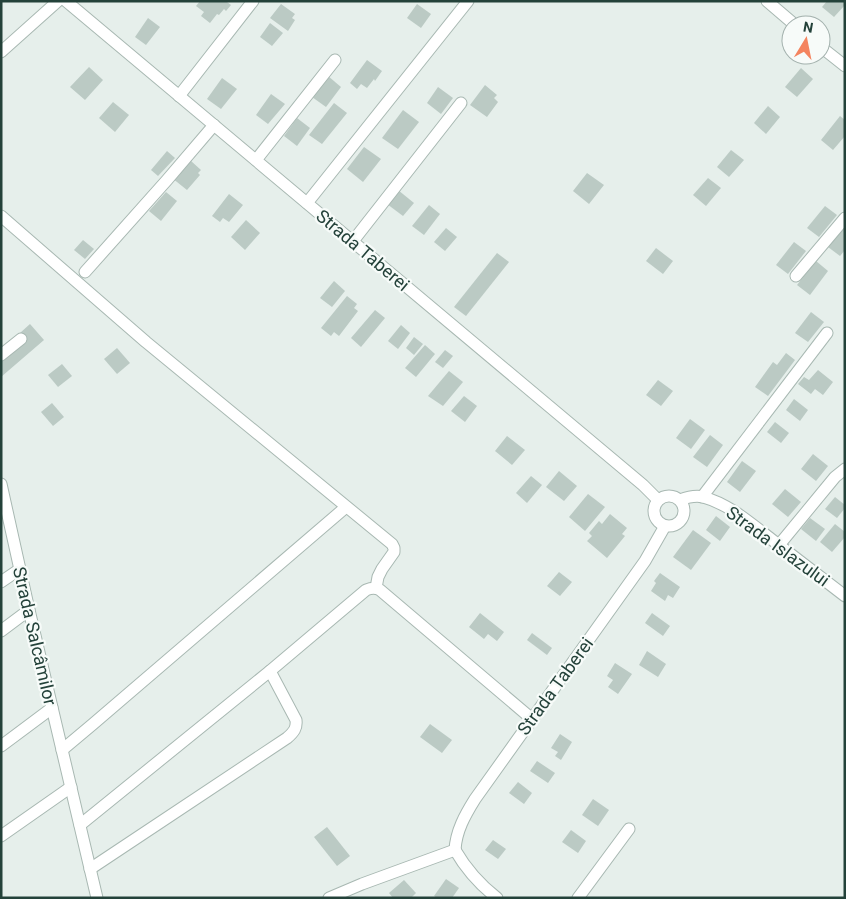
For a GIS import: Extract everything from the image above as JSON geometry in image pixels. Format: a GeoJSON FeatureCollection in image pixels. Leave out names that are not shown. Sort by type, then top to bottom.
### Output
{"type":"FeatureCollection","features":[{"type":"Feature","properties":{"kind":"street"},"geometry":{"type":"LineString","coordinates":[[1,52],[58,1]]}},
{"type":"Feature","properties":{"kind":"street","name":"Strada Taberei"},"geometry":{"type":"LineString","coordinates":[[66,1],[631,475],[658,500]]}},
{"type":"Feature","properties":{"kind":"street"},"geometry":{"type":"LineString","coordinates":[[176,94],[244,1]]}},
{"type":"Feature","properties":{"kind":"street"},"geometry":{"type":"LineString","coordinates":[[176,94],[253,1]]}},
{"type":"Feature","properties":{"kind":"street"},"geometry":{"type":"LineString","coordinates":[[307,203],[468,1]]}},
{"type":"Feature","properties":{"kind":"street"},"geometry":{"type":"LineString","coordinates":[[766,1],[783,15]]}},
{"type":"Feature","properties":{"kind":"street"},"geometry":{"type":"LineString","coordinates":[[831,55],[845,66]]}},
{"type":"Feature","properties":{"kind":"street"},"geometry":{"type":"LineString","coordinates":[[256,160],[335,60]]}},
{"type":"Feature","properties":{"kind":"street"},"geometry":{"type":"LineString","coordinates":[[353,241],[461,103]]}},
{"type":"Feature","properties":{"kind":"street"},"geometry":{"type":"LineString","coordinates":[[85,272],[214,125]]}},
{"type":"Feature","properties":{"kind":"street"},"geometry":{"type":"LineString","coordinates":[[1,216],[146,342],[386,538],[392,544],[394,552],[382,569],[376,588]]}},
{"type":"Feature","properties":{"kind":"street"},"geometry":{"type":"LineString","coordinates":[[796,276],[845,218]]}},
{"type":"Feature","properties":{"kind":"street"},"geometry":{"type":"LineString","coordinates":[[665,526],[655,517],[654,508],[658,500],[665,496],[677,497],[680,500],[690,496],[702,497],[827,333]]}},
{"type":"Feature","properties":{"kind":"street"},"geometry":{"type":"LineString","coordinates":[[1,354],[21,339]]}},
{"type":"Feature","properties":{"kind":"street"},"geometry":{"type":"LineString","coordinates":[[779,545],[835,477],[845,469]]}},
{"type":"Feature","properties":{"kind":"street","name":"Strada Salcâmilor"},"geometry":{"type":"LineString","coordinates":[[1,484],[97,898]]}},
{"type":"Feature","properties":{"kind":"street","name":"Strada Islazului"},"geometry":{"type":"LineString","coordinates":[[702,497],[726,507],[748,521],[845,596]]}},
{"type":"Feature","properties":{"kind":"street","name":"Strada Taberei"},"geometry":{"type":"LineString","coordinates":[[455,850],[458,831],[464,816],[475,799],[645,561],[665,526],[678,524],[684,516],[684,508],[680,500]]}},
{"type":"Feature","properties":{"kind":"street"},"geometry":{"type":"LineString","coordinates":[[62,750],[346,507]]}},
{"type":"Feature","properties":{"kind":"street"},"geometry":{"type":"LineString","coordinates":[[1,582],[20,569]]}},
{"type":"Feature","properties":{"kind":"street"},"geometry":{"type":"LineString","coordinates":[[80,825],[270,671],[366,590],[371,588],[380,590],[532,719]]}},
{"type":"Feature","properties":{"kind":"street"},"geometry":{"type":"LineString","coordinates":[[1,631],[29,610]]}},
{"type":"Feature","properties":{"kind":"street"},"geometry":{"type":"LineString","coordinates":[[90,869],[287,738],[293,732],[296,720],[270,671]]}},
{"type":"Feature","properties":{"kind":"street"},"geometry":{"type":"LineString","coordinates":[[1,746],[52,708]]}},
{"type":"Feature","properties":{"kind":"street"},"geometry":{"type":"LineString","coordinates":[[1,836],[71,787]]}},
{"type":"Feature","properties":{"kind":"street"},"geometry":{"type":"LineString","coordinates":[[578,898],[629,829]]}},
{"type":"Feature","properties":{"kind":"street"},"geometry":{"type":"LineString","coordinates":[[329,898],[455,850],[464,866],[475,879],[497,898]]}},
{"type":"Feature","properties":{"kind":"building"},"geometry":{"type":"Polygon","coordinates":[[[200,1],[228,1],[231,5],[226,11],[224,9],[219,15],[217,14],[210,23],[201,16],[204,12],[196,6],[200,1]]]}},
{"type":"Feature","properties":{"kind":"building"},"geometry":{"type":"Polygon","coordinates":[[[827,1],[845,1],[845,5],[834,17],[822,7],[827,1]]]}},
{"type":"Feature","properties":{"kind":"building"},"geometry":{"type":"Polygon","coordinates":[[[281,4],[295,14],[292,18],[295,20],[288,31],[270,18],[281,4]]]}},
{"type":"Feature","properties":{"kind":"building"},"geometry":{"type":"Polygon","coordinates":[[[417,4],[431,14],[421,28],[407,18],[417,4]]]}},
{"type":"Feature","properties":{"kind":"building"},"geometry":{"type":"Polygon","coordinates":[[[148,18],[160,27],[146,45],[135,37],[148,18]]]}},
{"type":"Feature","properties":{"kind":"building"},"geometry":{"type":"Polygon","coordinates":[[[270,23],[283,33],[272,46],[260,37],[270,23]]]}},
{"type":"Feature","properties":{"kind":"building"},"geometry":{"type":"Polygon","coordinates":[[[367,60],[382,71],[367,88],[361,84],[357,89],[350,83],[367,60]]]}},
{"type":"Feature","properties":{"kind":"building"},"geometry":{"type":"Polygon","coordinates":[[[89,67],[103,80],[85,100],[70,87],[89,67]]]}},
{"type":"Feature","properties":{"kind":"building"},"geometry":{"type":"Polygon","coordinates":[[[801,68],[813,79],[797,97],[785,87],[801,68]]]}},
{"type":"Feature","properties":{"kind":"building"},"geometry":{"type":"Polygon","coordinates":[[[328,76],[341,87],[326,107],[312,97],[328,76]]]}},
{"type":"Feature","properties":{"kind":"building"},"geometry":{"type":"Polygon","coordinates":[[[222,78],[237,89],[221,109],[207,99],[222,78]]]}},
{"type":"Feature","properties":{"kind":"building"},"geometry":{"type":"Polygon","coordinates":[[[485,85],[497,95],[494,98],[498,102],[487,117],[470,105],[485,85]]]}},
{"type":"Feature","properties":{"kind":"building"},"geometry":{"type":"Polygon","coordinates":[[[438,87],[453,98],[441,114],[427,103],[438,87]]]}},
{"type":"Feature","properties":{"kind":"building"},"geometry":{"type":"Polygon","coordinates":[[[271,94],[285,104],[268,124],[256,115],[271,94]]]}},
{"type":"Feature","properties":{"kind":"building"},"geometry":{"type":"Polygon","coordinates":[[[113,102],[129,115],[115,132],[99,118],[113,102]]]}},
{"type":"Feature","properties":{"kind":"building"},"geometry":{"type":"Polygon","coordinates":[[[334,103],[347,113],[322,144],[309,135],[334,103]]]}},
{"type":"Feature","properties":{"kind":"building"},"geometry":{"type":"Polygon","coordinates":[[[768,106],[780,117],[766,134],[754,123],[768,106]]]}},
{"type":"Feature","properties":{"kind":"building"},"geometry":{"type":"Polygon","coordinates":[[[403,110],[419,122],[398,149],[382,138],[403,110]]]}},
{"type":"Feature","properties":{"kind":"building"},"geometry":{"type":"Polygon","coordinates":[[[840,116],[845,120],[845,136],[833,150],[821,140],[840,116]]]}},
{"type":"Feature","properties":{"kind":"building"},"geometry":{"type":"Polygon","coordinates":[[[297,118],[310,128],[297,146],[284,136],[297,118]]]}},
{"type":"Feature","properties":{"kind":"building"},"geometry":{"type":"Polygon","coordinates":[[[364,147],[381,159],[363,182],[347,169],[364,147]]]}},
{"type":"Feature","properties":{"kind":"building"},"geometry":{"type":"Polygon","coordinates":[[[731,150],[744,160],[729,177],[717,167],[731,150]]]}},
{"type":"Feature","properties":{"kind":"building"},"geometry":{"type":"Polygon","coordinates":[[[167,151],[175,158],[158,176],[151,170],[167,151]]]}},
{"type":"Feature","properties":{"kind":"building"},"geometry":{"type":"Polygon","coordinates":[[[191,161],[201,170],[198,173],[200,175],[187,190],[172,178],[186,162],[188,164],[191,161]]]}},
{"type":"Feature","properties":{"kind":"building"},"geometry":{"type":"Polygon","coordinates":[[[587,173],[604,185],[589,204],[573,191],[587,173]]]}},
{"type":"Feature","properties":{"kind":"building"},"geometry":{"type":"Polygon","coordinates":[[[708,178],[721,188],[706,206],[693,195],[708,178]]]}},
{"type":"Feature","properties":{"kind":"building"},"geometry":{"type":"Polygon","coordinates":[[[398,190],[414,203],[403,216],[387,204],[398,190]]]}},
{"type":"Feature","properties":{"kind":"building"},"geometry":{"type":"Polygon","coordinates":[[[166,192],[177,201],[161,221],[149,211],[166,192]]]}},
{"type":"Feature","properties":{"kind":"building"},"geometry":{"type":"Polygon","coordinates":[[[229,194],[243,205],[229,222],[223,218],[220,222],[212,216],[229,194]]]}},
{"type":"Feature","properties":{"kind":"building"},"geometry":{"type":"Polygon","coordinates":[[[429,205],[440,214],[424,235],[412,226],[429,205]]]}},
{"type":"Feature","properties":{"kind":"building"},"geometry":{"type":"Polygon","coordinates":[[[825,206],[837,215],[819,237],[807,228],[825,206]]]}},
{"type":"Feature","properties":{"kind":"building"},"geometry":{"type":"Polygon","coordinates":[[[246,220],[260,233],[245,250],[231,237],[246,220]]]}},
{"type":"Feature","properties":{"kind":"building"},"geometry":{"type":"Polygon","coordinates":[[[845,227],[845,250],[840,256],[828,247],[845,227]]]}},
{"type":"Feature","properties":{"kind":"building"},"geometry":{"type":"Polygon","coordinates":[[[446,228],[457,237],[445,251],[434,242],[446,228]]]}},
{"type":"Feature","properties":{"kind":"building"},"geometry":{"type":"Polygon","coordinates":[[[83,240],[94,249],[85,259],[74,250],[83,240]]]}},
{"type":"Feature","properties":{"kind":"building"},"geometry":{"type":"Polygon","coordinates":[[[794,242],[806,251],[788,274],[776,265],[794,242]]]}},
{"type":"Feature","properties":{"kind":"building"},"geometry":{"type":"Polygon","coordinates":[[[656,248],[673,261],[663,274],[646,261],[656,248]]]}},
{"type":"Feature","properties":{"kind":"building"},"geometry":{"type":"Polygon","coordinates":[[[497,253],[509,262],[466,316],[454,307],[497,253]]]}},
{"type":"Feature","properties":{"kind":"building"},"geometry":{"type":"Polygon","coordinates":[[[816,261],[828,271],[810,295],[797,285],[816,261]]]}},
{"type":"Feature","properties":{"kind":"building"},"geometry":{"type":"Polygon","coordinates":[[[334,281],[345,291],[332,307],[320,298],[334,281]]]}},
{"type":"Feature","properties":{"kind":"building"},"geometry":{"type":"Polygon","coordinates":[[[347,296],[357,304],[354,308],[358,311],[339,336],[334,332],[331,336],[321,328],[347,296]]]}},
{"type":"Feature","properties":{"kind":"building"},"geometry":{"type":"Polygon","coordinates":[[[375,310],[385,318],[361,347],[351,338],[375,310]]]}},
{"type":"Feature","properties":{"kind":"building"},"geometry":{"type":"Polygon","coordinates":[[[811,312],[824,322],[808,342],[795,333],[811,312]]]}},
{"type":"Feature","properties":{"kind":"building"},"geometry":{"type":"Polygon","coordinates":[[[30,324],[44,340],[1,377],[1,361],[26,340],[20,333],[30,324]]]}},
{"type":"Feature","properties":{"kind":"building"},"geometry":{"type":"Polygon","coordinates":[[[401,325],[410,333],[398,349],[388,341],[401,325]]]}},
{"type":"Feature","properties":{"kind":"building"},"geometry":{"type":"Polygon","coordinates":[[[414,337],[423,344],[414,355],[406,348],[414,337]]]}},
{"type":"Feature","properties":{"kind":"building"},"geometry":{"type":"Polygon","coordinates":[[[425,345],[435,354],[416,377],[405,368],[425,345]]]}},
{"type":"Feature","properties":{"kind":"building"},"geometry":{"type":"Polygon","coordinates":[[[117,348],[130,363],[117,374],[104,359],[117,348]]]}},
{"type":"Feature","properties":{"kind":"building"},"geometry":{"type":"Polygon","coordinates":[[[445,350],[453,356],[443,368],[435,362],[445,350]]]}},
{"type":"Feature","properties":{"kind":"building"},"geometry":{"type":"Polygon","coordinates":[[[786,353],[795,360],[768,396],[755,387],[773,362],[777,365],[786,353]]]}},
{"type":"Feature","properties":{"kind":"building"},"geometry":{"type":"Polygon","coordinates":[[[62,364],[72,376],[58,387],[48,375],[62,364]]]}},
{"type":"Feature","properties":{"kind":"building"},"geometry":{"type":"Polygon","coordinates":[[[818,370],[833,382],[823,395],[815,389],[811,394],[798,384],[804,377],[809,380],[818,370]]]}},
{"type":"Feature","properties":{"kind":"building"},"geometry":{"type":"Polygon","coordinates":[[[449,371],[463,382],[443,406],[428,396],[449,371]]]}},
{"type":"Feature","properties":{"kind":"building"},"geometry":{"type":"Polygon","coordinates":[[[658,380],[673,391],[661,406],[646,395],[658,380]]]}},
{"type":"Feature","properties":{"kind":"building"},"geometry":{"type":"Polygon","coordinates":[[[464,396],[477,406],[465,422],[451,411],[464,396]]]}},
{"type":"Feature","properties":{"kind":"building"},"geometry":{"type":"Polygon","coordinates":[[[794,399],[808,410],[800,421],[786,410],[794,399]]]}},
{"type":"Feature","properties":{"kind":"building"},"geometry":{"type":"Polygon","coordinates":[[[52,403],[64,417],[53,426],[41,412],[52,403]]]}},
{"type":"Feature","properties":{"kind":"building"},"geometry":{"type":"Polygon","coordinates":[[[690,419],[705,430],[691,449],[676,438],[690,419]]]}},
{"type":"Feature","properties":{"kind":"building"},"geometry":{"type":"Polygon","coordinates":[[[775,422],[789,433],[781,443],[767,432],[775,422]]]}},
{"type":"Feature","properties":{"kind":"building"},"geometry":{"type":"Polygon","coordinates":[[[710,435],[723,445],[707,467],[693,457],[710,435]]]}},
{"type":"Feature","properties":{"kind":"building"},"geometry":{"type":"Polygon","coordinates":[[[507,436],[525,450],[512,465],[495,451],[507,436]]]}},
{"type":"Feature","properties":{"kind":"building"},"geometry":{"type":"Polygon","coordinates":[[[813,454],[828,466],[816,481],[801,469],[813,454]]]}},
{"type":"Feature","properties":{"kind":"building"},"geometry":{"type":"Polygon","coordinates":[[[742,461],[756,471],[740,492],[727,482],[742,461]]]}},
{"type":"Feature","properties":{"kind":"building"},"geometry":{"type":"Polygon","coordinates":[[[559,471],[577,486],[564,501],[546,487],[559,471]]]}},
{"type":"Feature","properties":{"kind":"building"},"geometry":{"type":"Polygon","coordinates":[[[531,476],[542,485],[527,503],[516,493],[531,476]]]}},
{"type":"Feature","properties":{"kind":"building"},"geometry":{"type":"Polygon","coordinates":[[[785,489],[801,502],[788,517],[772,504],[785,489]]]}},
{"type":"Feature","properties":{"kind":"building"},"geometry":{"type":"Polygon","coordinates":[[[588,494],[605,507],[585,531],[569,517],[588,494]]]}},
{"type":"Feature","properties":{"kind":"building"},"geometry":{"type":"Polygon","coordinates":[[[835,497],[845,505],[845,508],[837,518],[825,509],[835,497]]]}},
{"type":"Feature","properties":{"kind":"building"},"geometry":{"type":"Polygon","coordinates":[[[610,514],[627,528],[622,534],[625,536],[607,558],[587,541],[592,536],[589,533],[599,521],[602,524],[610,514]]]}},
{"type":"Feature","properties":{"kind":"building"},"geometry":{"type":"Polygon","coordinates":[[[716,516],[730,527],[720,541],[706,530],[716,516]]]}},
{"type":"Feature","properties":{"kind":"building"},"geometry":{"type":"Polygon","coordinates":[[[810,518],[825,529],[816,541],[801,529],[810,518]]]}},
{"type":"Feature","properties":{"kind":"building"},"geometry":{"type":"Polygon","coordinates":[[[835,524],[845,532],[845,537],[832,552],[820,542],[835,524]]]}},
{"type":"Feature","properties":{"kind":"building"},"geometry":{"type":"Polygon","coordinates":[[[693,530],[711,543],[691,570],[673,557],[693,530]]]}},
{"type":"Feature","properties":{"kind":"building"},"geometry":{"type":"Polygon","coordinates":[[[559,572],[572,582],[560,596],[547,586],[559,572]]]}},
{"type":"Feature","properties":{"kind":"building"},"geometry":{"type":"Polygon","coordinates":[[[660,573],[680,587],[673,598],[668,595],[665,601],[651,591],[656,583],[654,581],[660,573]]]}},
{"type":"Feature","properties":{"kind":"building"},"geometry":{"type":"Polygon","coordinates":[[[480,613],[504,632],[497,641],[488,634],[484,639],[469,627],[480,613]]]}},
{"type":"Feature","properties":{"kind":"building"},"geometry":{"type":"Polygon","coordinates":[[[652,613],[670,626],[663,636],[645,623],[652,613]]]}},
{"type":"Feature","properties":{"kind":"building"},"geometry":{"type":"Polygon","coordinates":[[[532,633],[552,648],[547,655],[527,640],[532,633]]]}},
{"type":"Feature","properties":{"kind":"building"},"geometry":{"type":"Polygon","coordinates":[[[647,651],[666,664],[658,677],[639,665],[647,651]]]}},
{"type":"Feature","properties":{"kind":"building"},"geometry":{"type":"Polygon","coordinates":[[[615,663],[632,674],[618,694],[608,687],[613,680],[607,676],[615,663]]]}},
{"type":"Feature","properties":{"kind":"building"},"geometry":{"type":"Polygon","coordinates":[[[430,724],[452,740],[442,753],[420,737],[430,724]]]}},
{"type":"Feature","properties":{"kind":"building"},"geometry":{"type":"Polygon","coordinates":[[[560,734],[572,742],[561,760],[555,756],[558,752],[551,748],[560,734]]]}},
{"type":"Feature","properties":{"kind":"building"},"geometry":{"type":"Polygon","coordinates":[[[537,761],[555,773],[548,783],[530,771],[537,761]]]}},
{"type":"Feature","properties":{"kind":"building"},"geometry":{"type":"Polygon","coordinates":[[[518,782],[532,793],[524,804],[509,793],[518,782]]]}},
{"type":"Feature","properties":{"kind":"building"},"geometry":{"type":"Polygon","coordinates":[[[593,799],[609,810],[598,826],[582,815],[593,799]]]}},
{"type":"Feature","properties":{"kind":"building"},"geometry":{"type":"Polygon","coordinates":[[[327,827],[350,856],[337,866],[314,837],[327,827]]]}},
{"type":"Feature","properties":{"kind":"building"},"geometry":{"type":"Polygon","coordinates":[[[571,830],[586,841],[578,853],[562,842],[571,830]]]}},
{"type":"Feature","properties":{"kind":"building"},"geometry":{"type":"Polygon","coordinates":[[[493,840],[506,849],[498,859],[485,850],[493,840]]]}},
{"type":"Feature","properties":{"kind":"building"},"geometry":{"type":"Polygon","coordinates":[[[446,879],[459,888],[452,898],[437,898],[434,896],[446,879]]]}},
{"type":"Feature","properties":{"kind":"building"},"geometry":{"type":"Polygon","coordinates":[[[404,880],[416,893],[411,898],[393,898],[389,893],[404,880]]]}}]}
